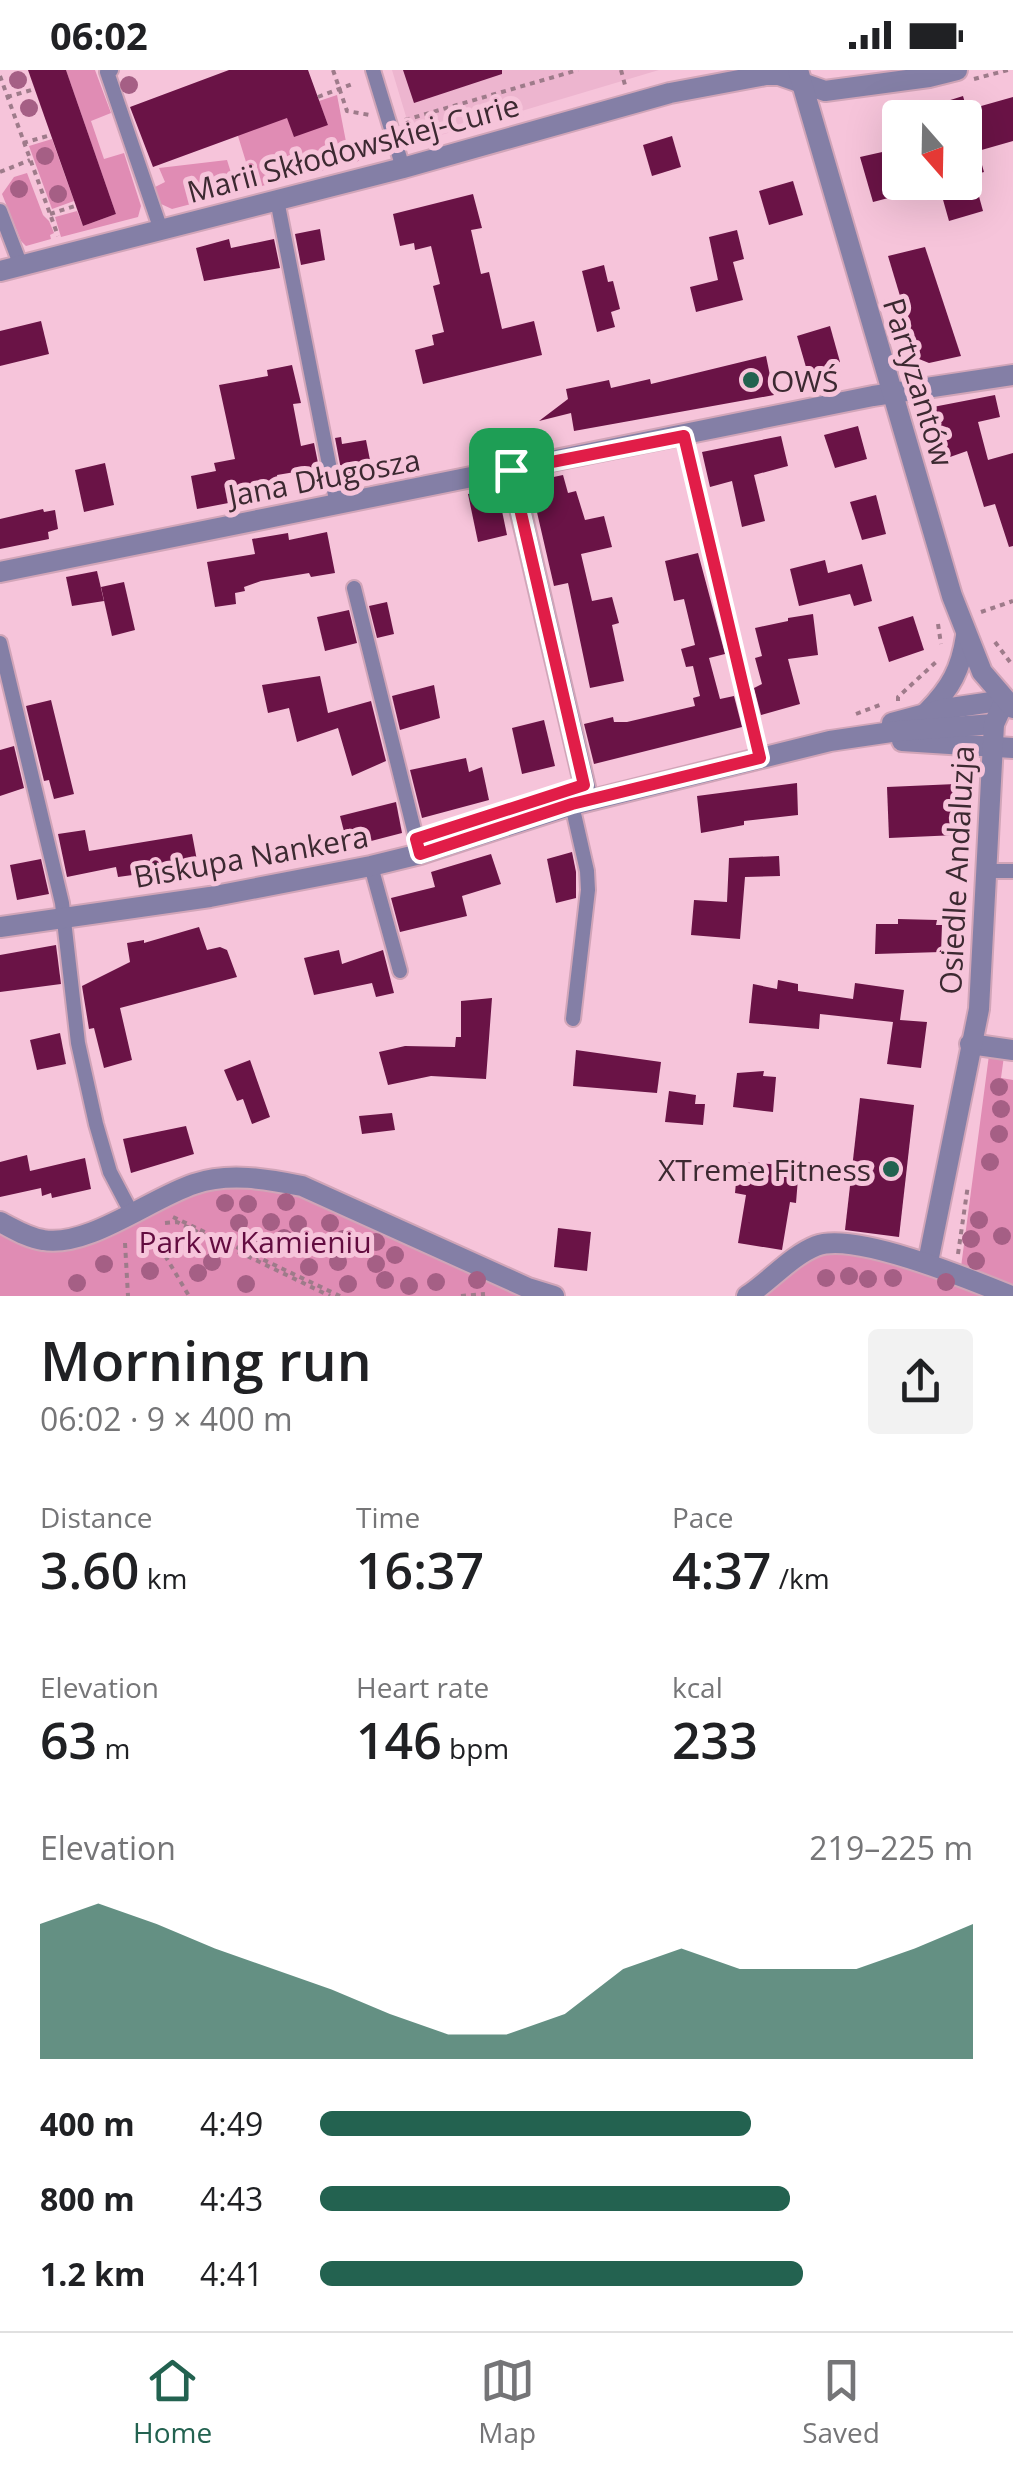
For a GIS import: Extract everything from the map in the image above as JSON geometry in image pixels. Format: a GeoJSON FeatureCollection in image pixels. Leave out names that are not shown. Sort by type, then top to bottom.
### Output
{"type":"FeatureCollection","features":[{"type":"Feature","properties":{"kind":"street","name":"Marii Skłodowskiej-Curie"},"geometry":{"type":"LineString","coordinates":[[10,269],[403,168],[670,94],[766,74],[800,77],[825,92],[957,70]]}},
{"type":"Feature","properties":{"kind":"street","name":"Partyzantów"},"geometry":{"type":"LineString","coordinates":[[800,77],[890,392],[966,636],[982,672],[1009,704]]}},
{"type":"Feature","properties":{"kind":"street","name":"Jana Długosza"},"geometry":{"type":"LineString","coordinates":[[0,572],[890,392],[1013,375]]}},
{"type":"Feature","properties":{"kind":"street"},"geometry":{"type":"LineString","coordinates":[[511,470],[580,802]]}},
{"type":"Feature","properties":{"kind":"street"},"geometry":{"type":"LineString","coordinates":[[926,713],[952,686],[966,636]]}},
{"type":"Feature","properties":{"kind":"street","name":"Biskupa Nankera"},"geometry":{"type":"LineString","coordinates":[[864,736],[926,713],[1009,704]]}},
{"type":"Feature","properties":{"kind":"street","name":"Osiedle Andaluzja"},"geometry":{"type":"LineString","coordinates":[[928,1262],[979,1009],[985,871],[1002,748],[994,724],[1009,704]]}},
{"type":"Feature","properties":{"kind":"street","name":"Biskupa Nankera"},"geometry":{"type":"LineString","coordinates":[[0,927],[210,897],[370,866],[420,854],[580,802],[760,758],[864,736],[994,724]]}},
{"type":"Feature","properties":{"kind":"street","name":"Biskupa Nankera"},"geometry":{"type":"LineString","coordinates":[[864,736],[1002,748]]}},
{"type":"Feature","properties":{"kind":"street"},"geometry":{"type":"LineString","coordinates":[[970,1044],[1013,1050]]}},
{"type":"Feature","properties":{"kind":"street"},"geometry":{"type":"LineString","coordinates":[[0,1222],[26,1235],[56,1241],[137,1220],[194,1184],[238,1177],[271,1180],[302,1186],[528,1288],[554,1296]]}},
{"type":"Feature","properties":{"kind":"street"},"geometry":{"type":"LineString","coordinates":[[746,1296],[805,1251],[822,1244],[842,1244],[928,1262],[1011,1296]]}},
{"type":"Feature","properties":{"kind":"lane"},"geometry":{"type":"LineString","coordinates":[[111,70],[107,72],[161,230]]}},
{"type":"Feature","properties":{"kind":"lane"},"geometry":{"type":"LineString","coordinates":[[373,70],[403,168]]}},
{"type":"Feature","properties":{"kind":"lane"},"geometry":{"type":"LineString","coordinates":[[277,200],[337,506]]}},
{"type":"Feature","properties":{"kind":"lane"},"geometry":{"type":"LineString","coordinates":[[0,211],[10,269]]}},
{"type":"Feature","properties":{"kind":"lane"},"geometry":{"type":"LineString","coordinates":[[684,436],[760,758]]}},
{"type":"Feature","properties":{"kind":"lane"},"geometry":{"type":"LineString","coordinates":[[354,588],[420,854]]}},
{"type":"Feature","properties":{"kind":"lane"},"geometry":{"type":"LineString","coordinates":[[0,643],[65,918],[78,1042],[92,1108],[110,1172],[137,1220]]}},
{"type":"Feature","properties":{"kind":"lane"},"geometry":{"type":"LineString","coordinates":[[573,1019],[588,890],[580,802]]}},
{"type":"Feature","properties":{"kind":"lane"},"geometry":{"type":"LineString","coordinates":[[370,866],[400,970]]}},
{"type":"Feature","properties":{"kind":"lane"},"geometry":{"type":"LineString","coordinates":[[985,871],[1013,872]]}},
{"type":"Feature","properties":{"kind":"path"},"geometry":{"type":"LineString","coordinates":[[333,70],[348,111],[399,122],[578,70]]}},
{"type":"Feature","properties":{"kind":"path"},"geometry":{"type":"LineString","coordinates":[[621,70],[625,85]]}},
{"type":"Feature","properties":{"kind":"path"},"geometry":{"type":"LineString","coordinates":[[0,76],[57,232]]}},
{"type":"Feature","properties":{"kind":"path"},"geometry":{"type":"LineString","coordinates":[[318,97],[355,84]]}},
{"type":"Feature","properties":{"kind":"path"},"geometry":{"type":"LineString","coordinates":[[7,97],[35,88]]}},
{"type":"Feature","properties":{"kind":"path"},"geometry":{"type":"LineString","coordinates":[[24,142],[51,134]]}},
{"type":"Feature","properties":{"kind":"path"},"geometry":{"type":"LineString","coordinates":[[0,172],[30,160]]}},
{"type":"Feature","properties":{"kind":"path"},"geometry":{"type":"LineString","coordinates":[[50,214],[75,206]]}},
{"type":"Feature","properties":{"kind":"path"},"geometry":{"type":"LineString","coordinates":[[981,612],[1013,600]]}},
{"type":"Feature","properties":{"kind":"path"},"geometry":{"type":"LineString","coordinates":[[843,719],[898,697]]}},
{"type":"Feature","properties":{"kind":"path"},"geometry":{"type":"LineString","coordinates":[[137,1220],[180,1219],[340,1296]]}},
{"type":"Feature","properties":{"kind":"path"},"geometry":{"type":"LineString","coordinates":[[128,1296],[125,1243],[166,1222],[176,1222],[330,1296]]}},
{"type":"Feature","properties":{"kind":"path"},"geometry":{"type":"LineString","coordinates":[[150,1230],[189,1296]]}},
{"type":"Feature","properties":{"kind":"path"},"geometry":{"type":"LineString","coordinates":[[119,1240],[127,1236]]}},
{"type":"Feature","properties":{"kind":"path"},"geometry":{"type":"LineString","coordinates":[[461,1296],[494,1296]]}},
{"type":"Feature","properties":{"kind":"shaded area"},"geometry":{"type":"Polygon","coordinates":[[[392,70],[659,70],[414,143],[392,70]]]}},
{"type":"Feature","properties":{"kind":"green space"},"geometry":{"type":"Polygon","coordinates":[[[66,70],[95,70],[111,113],[91,121],[104,159],[124,153],[141,206],[138,217],[61,237],[55,217],[77,211],[83,226],[116,214],[66,70]]]}},
{"type":"Feature","properties":{"kind":"green space"},"geometry":{"type":"Polygon","coordinates":[[[250,70],[328,125],[319,101],[337,95],[347,147],[379,140],[379,152],[370,158],[254,188],[238,136],[250,70]]]}},
{"type":"Feature","properties":{"kind":"green space"},"geometry":{"type":"Polygon","coordinates":[[[52,139],[74,201],[52,209],[29,146],[52,139]]]}},
{"type":"Feature","properties":{"kind":"green space"},"geometry":{"type":"Polygon","coordinates":[[[227,160],[237,192],[172,209],[161,204],[155,187],[165,182],[159,168],[227,160]]]}},
{"type":"Feature","properties":{"kind":"green space"},"geometry":{"type":"Polygon","coordinates":[[[27,173],[54,233],[51,239],[26,246],[2,194],[14,177],[27,173]]]}},
{"type":"Feature","properties":{"kind":"green space"},"geometry":{"type":"Polygon","coordinates":[[[989,1055],[1004,1056],[1001,1078],[1013,1080],[1013,1287],[961,1267],[989,1055]]]}},
{"type":"Feature","properties":{"kind":"green space","name":"Park w Kamieniu"},"geometry":{"type":"Polygon","coordinates":[[[226,1184],[293,1191],[532,1296],[0,1296],[0,1228],[30,1243],[226,1184]]]}},
{"type":"Feature","properties":{"kind":"green space"},"geometry":{"type":"Polygon","coordinates":[[[839,1251],[904,1266],[989,1296],[759,1296],[811,1255],[839,1251]]]}},
{"type":"Feature","properties":{"kind":"building"},"geometry":{"type":"Polygon","coordinates":[[[28,70],[66,70],[116,214],[83,226],[28,70]]]}},
{"type":"Feature","properties":{"kind":"building"},"geometry":{"type":"Polygon","coordinates":[[[229,70],[308,70],[328,125],[294,137],[287,118],[153,167],[130,107],[229,70]]]}},
{"type":"Feature","properties":{"kind":"building"},"geometry":{"type":"Polygon","coordinates":[[[403,70],[502,70],[502,74],[414,103],[403,70]]]}},
{"type":"Feature","properties":{"kind":"building"},"geometry":{"type":"Polygon","coordinates":[[[1013,97],[1013,141],[982,150],[982,106],[1013,97]]]}},
{"type":"Feature","properties":{"kind":"building"},"geometry":{"type":"Polygon","coordinates":[[[672,136],[681,167],[652,176],[643,145],[672,136]]]}},
{"type":"Feature","properties":{"kind":"building"},"geometry":{"type":"Polygon","coordinates":[[[882,152],[882,200],[873,202],[860,157],[882,152]]]}},
{"type":"Feature","properties":{"kind":"building"},"geometry":{"type":"Polygon","coordinates":[[[793,181],[803,215],[769,225],[759,191],[793,181]]]}},
{"type":"Feature","properties":{"kind":"building"},"geometry":{"type":"Polygon","coordinates":[[[473,194],[482,228],[471,230],[481,274],[489,272],[502,329],[534,321],[542,355],[423,384],[415,350],[434,345],[432,335],[444,332],[433,286],[440,284],[431,246],[415,250],[414,243],[400,246],[393,214],[473,194]]]}},
{"type":"Feature","properties":{"kind":"building"},"geometry":{"type":"Polygon","coordinates":[[[943,200],[980,200],[983,211],[949,221],[943,200]]]}},
{"type":"Feature","properties":{"kind":"building"},"geometry":{"type":"Polygon","coordinates":[[[320,229],[325,260],[301,265],[295,234],[320,229]]]}},
{"type":"Feature","properties":{"kind":"building"},"geometry":{"type":"Polygon","coordinates":[[[737,230],[744,259],[733,262],[743,300],[696,312],[690,287],[718,280],[709,237],[737,230]]]}},
{"type":"Feature","properties":{"kind":"building"},"geometry":{"type":"Polygon","coordinates":[[[229,239],[231,248],[274,239],[280,268],[204,281],[196,248],[229,239]]]}},
{"type":"Feature","properties":{"kind":"building"},"geometry":{"type":"Polygon","coordinates":[[[925,247],[961,356],[929,363],[919,359],[888,256],[925,247]]]}},
{"type":"Feature","properties":{"kind":"building"},"geometry":{"type":"Polygon","coordinates":[[[604,265],[620,309],[611,312],[615,327],[597,332],[582,271],[604,265]]]}},
{"type":"Feature","properties":{"kind":"building"},"geometry":{"type":"Polygon","coordinates":[[[41,321],[49,354],[0,366],[0,331],[41,321]]]}},
{"type":"Feature","properties":{"kind":"building"},"geometry":{"type":"Polygon","coordinates":[[[830,326],[840,362],[808,374],[797,336],[830,326]]]}},
{"type":"Feature","properties":{"kind":"building"},"geometry":{"type":"Polygon","coordinates":[[[766,356],[774,395],[574,431],[571,413],[539,421],[568,399],[566,389],[609,380],[611,388],[650,379],[651,384],[766,356]]]}},
{"type":"Feature","properties":{"kind":"building"},"geometry":{"type":"Polygon","coordinates":[[[292,365],[301,403],[293,404],[301,446],[314,443],[319,468],[277,475],[280,493],[197,509],[191,476],[216,471],[214,463],[235,459],[219,385],[268,376],[267,370],[292,365]]]}},
{"type":"Feature","properties":{"kind":"building"},"geometry":{"type":"Polygon","coordinates":[[[995,395],[1000,417],[978,422],[988,460],[1013,453],[1013,546],[1009,547],[995,504],[984,507],[967,451],[950,457],[933,407],[995,395]]]}},
{"type":"Feature","properties":{"kind":"building"},"geometry":{"type":"Polygon","coordinates":[[[858,426],[867,459],[835,468],[824,435],[858,426]]]}},
{"type":"Feature","properties":{"kind":"building"},"geometry":{"type":"Polygon","coordinates":[[[781,436],[788,466],[754,475],[765,521],[742,527],[732,481],[710,487],[702,452],[781,436]]]}},
{"type":"Feature","properties":{"kind":"building"},"geometry":{"type":"Polygon","coordinates":[[[341,437],[342,444],[366,440],[373,475],[343,480],[335,438],[341,437]]]}},
{"type":"Feature","properties":{"kind":"building"},"geometry":{"type":"Polygon","coordinates":[[[105,463],[114,505],[84,512],[75,470],[105,463]]]}},
{"type":"Feature","properties":{"kind":"building"},"geometry":{"type":"Polygon","coordinates":[[[563,475],[568,493],[576,491],[585,520],[604,516],[612,547],[581,554],[592,601],[612,597],[619,623],[612,625],[624,681],[590,688],[568,583],[554,586],[530,482],[563,475]]]}},
{"type":"Feature","properties":{"kind":"building"},"geometry":{"type":"Polygon","coordinates":[[[497,487],[507,535],[478,542],[468,494],[497,487]]]}},
{"type":"Feature","properties":{"kind":"building"},"geometry":{"type":"Polygon","coordinates":[[[876,495],[886,534],[862,540],[850,502],[876,495]]]}},
{"type":"Feature","properties":{"kind":"building"},"geometry":{"type":"Polygon","coordinates":[[[55,510],[58,529],[48,532],[49,539],[0,549],[0,519],[55,510]]]}},
{"type":"Feature","properties":{"kind":"building"},"geometry":{"type":"Polygon","coordinates":[[[327,532],[335,573],[261,581],[235,593],[236,604],[215,607],[207,562],[255,554],[252,539],[288,533],[289,540],[327,532]]]}},
{"type":"Feature","properties":{"kind":"building"},"geometry":{"type":"Polygon","coordinates":[[[698,553],[725,654],[709,658],[720,699],[734,696],[742,727],[594,764],[584,724],[613,717],[614,722],[627,722],[695,706],[693,698],[700,696],[693,666],[686,667],[681,649],[695,645],[684,599],[674,601],[665,561],[698,553]]]}},
{"type":"Feature","properties":{"kind":"building"},"geometry":{"type":"Polygon","coordinates":[[[825,560],[828,573],[862,564],[872,601],[854,606],[850,594],[799,606],[790,569],[825,560]]]}},
{"type":"Feature","properties":{"kind":"building"},"geometry":{"type":"Polygon","coordinates":[[[97,571],[104,601],[72,606],[66,577],[97,571]]]}},
{"type":"Feature","properties":{"kind":"building"},"geometry":{"type":"Polygon","coordinates":[[[124,582],[135,630],[112,636],[101,587],[124,582]]]}},
{"type":"Feature","properties":{"kind":"building"},"geometry":{"type":"Polygon","coordinates":[[[387,602],[394,634],[377,638],[369,606],[387,602]]]}},
{"type":"Feature","properties":{"kind":"building"},"geometry":{"type":"Polygon","coordinates":[[[349,610],[357,643],[325,651],[317,617],[349,610]]]}},
{"type":"Feature","properties":{"kind":"building"},"geometry":{"type":"Polygon","coordinates":[[[813,614],[818,655],[788,659],[800,704],[761,715],[754,688],[762,684],[755,658],[762,656],[755,628],[813,614]]]}},
{"type":"Feature","properties":{"kind":"building"},"geometry":{"type":"Polygon","coordinates":[[[913,616],[924,650],[889,662],[878,627],[913,616]]]}},
{"type":"Feature","properties":{"kind":"building"},"geometry":{"type":"Polygon","coordinates":[[[320,676],[328,713],[371,701],[386,761],[352,776],[338,728],[297,742],[289,708],[268,713],[262,685],[320,676]]]}},
{"type":"Feature","properties":{"kind":"building"},"geometry":{"type":"Polygon","coordinates":[[[434,685],[440,718],[400,730],[392,696],[434,685]]]}},
{"type":"Feature","properties":{"kind":"building"},"geometry":{"type":"Polygon","coordinates":[[[51,700],[74,794],[54,799],[49,780],[44,781],[26,706],[51,700]]]}},
{"type":"Feature","properties":{"kind":"building"},"geometry":{"type":"Polygon","coordinates":[[[544,720],[555,766],[522,774],[512,728],[544,720]]]}},
{"type":"Feature","properties":{"kind":"building"},"geometry":{"type":"Polygon","coordinates":[[[14,746],[24,788],[0,796],[0,750],[14,746]]]}},
{"type":"Feature","properties":{"kind":"building"},"geometry":{"type":"Polygon","coordinates":[[[466,758],[469,772],[482,767],[489,800],[422,818],[410,770],[466,758]]]}},
{"type":"Feature","properties":{"kind":"building"},"geometry":{"type":"Polygon","coordinates":[[[797,783],[798,815],[744,821],[744,825],[701,833],[697,796],[797,783]]]}},
{"type":"Feature","properties":{"kind":"building"},"geometry":{"type":"Polygon","coordinates":[[[956,784],[957,835],[889,838],[887,787],[956,784]]]}},
{"type":"Feature","properties":{"kind":"building"},"geometry":{"type":"Polygon","coordinates":[[[396,802],[402,833],[348,847],[340,816],[396,802]]]}},
{"type":"Feature","properties":{"kind":"building"},"geometry":{"type":"Polygon","coordinates":[[[85,830],[89,851],[192,834],[198,866],[118,877],[116,867],[67,877],[58,834],[85,830]]]}},
{"type":"Feature","properties":{"kind":"building"},"geometry":{"type":"Polygon","coordinates":[[[572,852],[576,898],[556,903],[547,859],[572,852]]]}},
{"type":"Feature","properties":{"kind":"building"},"geometry":{"type":"Polygon","coordinates":[[[491,854],[501,884],[462,896],[467,916],[400,932],[391,898],[435,887],[431,872],[491,854]]]}},
{"type":"Feature","properties":{"kind":"building"},"geometry":{"type":"Polygon","coordinates":[[[779,856],[780,876],[745,877],[740,939],[691,935],[694,900],[727,902],[729,858],[779,856]]]}},
{"type":"Feature","properties":{"kind":"building"},"geometry":{"type":"Polygon","coordinates":[[[41,859],[49,894],[17,900],[10,865],[41,859]]]}},
{"type":"Feature","properties":{"kind":"building"},"geometry":{"type":"Polygon","coordinates":[[[898,919],[937,920],[936,925],[942,925],[941,952],[875,954],[876,924],[898,924],[898,919]]]}},
{"type":"Feature","properties":{"kind":"building"},"geometry":{"type":"Polygon","coordinates":[[[199,927],[207,950],[227,950],[237,977],[120,1008],[132,1060],[104,1068],[94,1028],[89,1029],[82,986],[130,962],[127,943],[144,943],[199,927]]]}},
{"type":"Feature","properties":{"kind":"building"},"geometry":{"type":"Polygon","coordinates":[[[56,945],[61,984],[0,992],[0,955],[56,945]]]}},
{"type":"Feature","properties":{"kind":"building"},"geometry":{"type":"Polygon","coordinates":[[[339,950],[342,964],[383,950],[394,993],[376,997],[372,983],[314,995],[304,958],[339,950]]]}},
{"type":"Feature","properties":{"kind":"building"},"geometry":{"type":"Polygon","coordinates":[[[778,980],[798,984],[798,991],[853,999],[855,983],[904,990],[900,1020],[927,1022],[921,1068],[887,1064],[893,1022],[820,1014],[819,1029],[749,1023],[753,984],[777,989],[778,980]]]}},
{"type":"Feature","properties":{"kind":"building"},"geometry":{"type":"Polygon","coordinates":[[[492,998],[486,1079],[431,1076],[388,1085],[379,1052],[405,1046],[455,1047],[456,1037],[461,1037],[461,1001],[492,998]]]}},
{"type":"Feature","properties":{"kind":"building"},"geometry":{"type":"Polygon","coordinates":[[[60,1033],[66,1064],[37,1070],[30,1040],[60,1033]]]}},
{"type":"Feature","properties":{"kind":"building"},"geometry":{"type":"Polygon","coordinates":[[[576,1050],[661,1062],[657,1093],[573,1086],[576,1050]]]}},
{"type":"Feature","properties":{"kind":"building"},"geometry":{"type":"Polygon","coordinates":[[[250,1060],[270,1117],[252,1124],[243,1099],[237,1101],[224,1070],[250,1060]]]}},
{"type":"Feature","properties":{"kind":"building"},"geometry":{"type":"Polygon","coordinates":[[[764,1071],[763,1076],[776,1077],[773,1112],[733,1107],[737,1073],[764,1071]]]}},
{"type":"Feature","properties":{"kind":"building"},"geometry":{"type":"Polygon","coordinates":[[[669,1091],[696,1095],[695,1104],[705,1104],[703,1125],[665,1122],[669,1091]]]}},
{"type":"Feature","properties":{"kind":"building"},"geometry":{"type":"Polygon","coordinates":[[[860,1098],[914,1105],[899,1237],[845,1230],[860,1098]]]}},
{"type":"Feature","properties":{"kind":"building"},"geometry":{"type":"Polygon","coordinates":[[[392,1113],[395,1130],[362,1134],[359,1116],[392,1113]]]}},
{"type":"Feature","properties":{"kind":"building"},"geometry":{"type":"Polygon","coordinates":[[[186,1126],[194,1154],[131,1173],[123,1139],[186,1126]]]}},
{"type":"Feature","properties":{"kind":"building"},"geometry":{"type":"Polygon","coordinates":[[[27,1155],[30,1171],[85,1158],[91,1189],[52,1198],[51,1193],[42,1196],[41,1188],[0,1197],[0,1162],[27,1155]]]}},
{"type":"Feature","properties":{"kind":"building"},"geometry":{"type":"Polygon","coordinates":[[[738,1162],[799,1166],[796,1203],[790,1202],[782,1250],[738,1243],[746,1195],[735,1193],[738,1162]]]}},
{"type":"Feature","properties":{"kind":"building"},"geometry":{"type":"Polygon","coordinates":[[[558,1228],[591,1232],[587,1271],[554,1267],[558,1228]]]}},
{"type":"Feature","properties":{"kind":"place","name":"OWŚ"},"geometry":{"type":"Point","coordinates":[751,380]}},
{"type":"Feature","properties":{"kind":"place","name":"XTreme Fitness"},"geometry":{"type":"Point","coordinates":[891,1169]}},
{"type":"Feature","properties":{"kind":"route"},"geometry":{"type":"LineString","coordinates":[[684,436],[760,758],[572,804],[420,854],[416,839],[584,785],[511,470],[684,436]]}}]}
